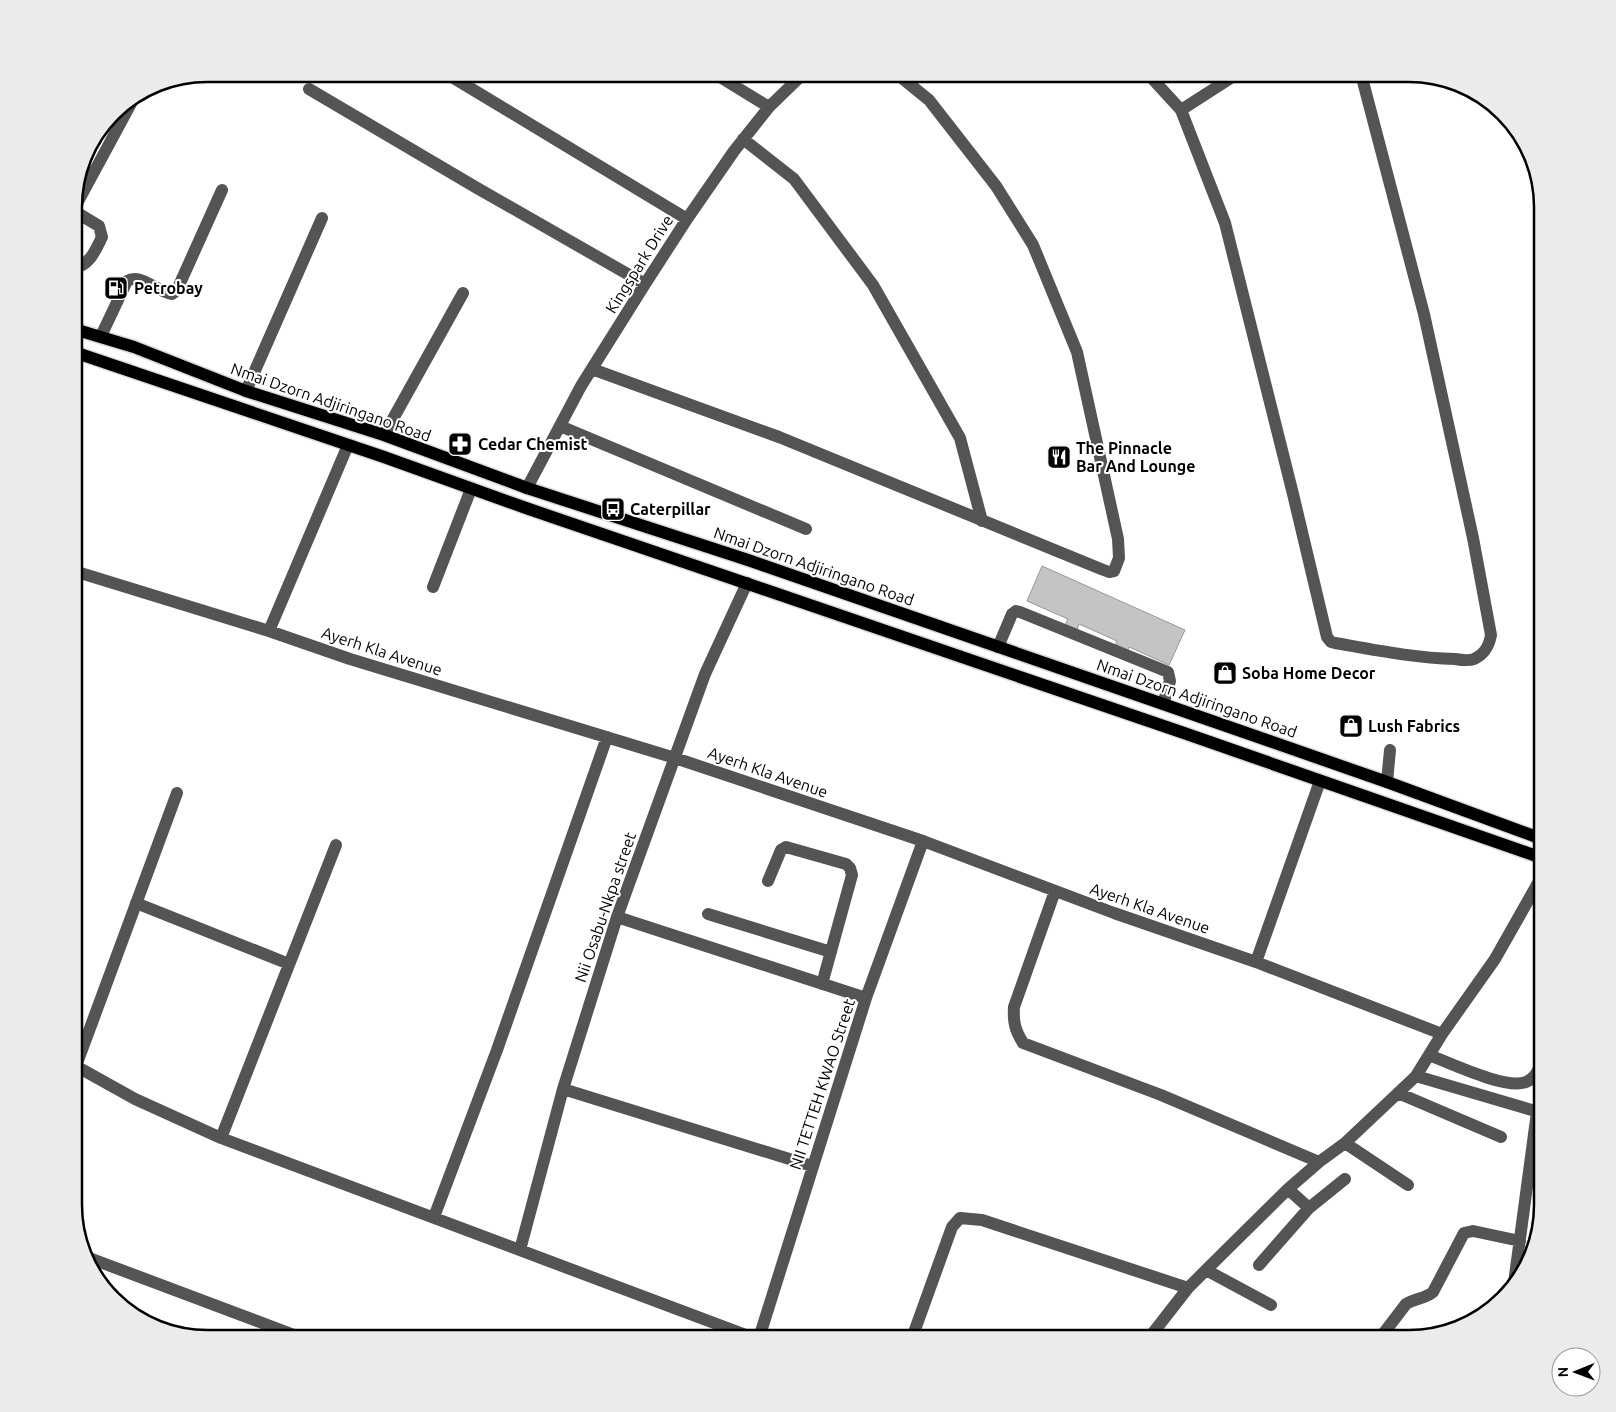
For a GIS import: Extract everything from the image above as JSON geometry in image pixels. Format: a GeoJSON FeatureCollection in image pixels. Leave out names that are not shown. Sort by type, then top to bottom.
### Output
{"type":"FeatureCollection","features":[{"type":"Feature","properties":{"kind":"main road","name":"Nmai Dzorn Adjiringano Road"},"geometry":{"type":"LineString","coordinates":[[83,331],[134,347],[246,392],[384,435],[527,488],[757,564],[1163,704],[1387,782],[1534,836]]}},
{"type":"Feature","properties":{"kind":"main road"},"geometry":{"type":"LineString","coordinates":[[83,355],[1534,855]]}},
{"type":"Feature","properties":{"kind":"main road"},"geometry":{"type":"LineString","coordinates":[[1184,733],[1189,713]]}},
{"type":"Feature","properties":{"kind":"street"},"geometry":{"type":"LineString","coordinates":[[592,369],[779,437],[1109,572],[1114,571],[1119,558],[1118,538],[1077,352],[1033,245],[996,186],[929,100],[907,82]]}},
{"type":"Feature","properties":{"kind":"street"},"geometry":{"type":"LineString","coordinates":[[1156,82],[1181,110],[1225,223],[1327,637],[1331,642],[1335,643],[1398,654],[1437,659],[1472,660],[1483,654],[1489,645],[1491,635],[1473,538],[1424,314],[1363,82]]}},
{"type":"Feature","properties":{"kind":"street"},"geometry":{"type":"LineString","coordinates":[[1181,110],[1224,82]]}},
{"type":"Feature","properties":{"kind":"street"},"geometry":{"type":"LineString","coordinates":[[462,83],[687,219]]}},
{"type":"Feature","properties":{"kind":"street"},"geometry":{"type":"LineString","coordinates":[[729,83],[769,108]]}},
{"type":"Feature","properties":{"kind":"street","name":"Kingspark Drive"},"geometry":{"type":"LineString","coordinates":[[527,488],[592,369],[687,219],[743,139],[769,108],[794,83]]}},
{"type":"Feature","properties":{"kind":"street"},"geometry":{"type":"LineString","coordinates":[[309,89],[645,284]]}},
{"type":"Feature","properties":{"kind":"street"},"geometry":{"type":"LineString","coordinates":[[84,191],[127,112]]}},
{"type":"Feature","properties":{"kind":"street"},"geometry":{"type":"LineString","coordinates":[[743,139],[794,179],[874,285],[960,438],[982,521]]}},
{"type":"Feature","properties":{"kind":"street"},"geometry":{"type":"LineString","coordinates":[[101,336],[127,282],[131,279],[138,279],[166,293],[172,294],[177,290],[222,190]]}},
{"type":"Feature","properties":{"kind":"street"},"geometry":{"type":"LineString","coordinates":[[83,216],[99,226],[102,237],[89,261],[83,265]]}},
{"type":"Feature","properties":{"kind":"street"},"geometry":{"type":"LineString","coordinates":[[246,392],[322,218]]}},
{"type":"Feature","properties":{"kind":"street"},"geometry":{"type":"LineString","coordinates":[[384,435],[462,293]]}},
{"type":"Feature","properties":{"kind":"street"},"geometry":{"type":"LineString","coordinates":[[560,426],[806,529]]}},
{"type":"Feature","properties":{"kind":"street"},"geometry":{"type":"LineString","coordinates":[[269,631],[348,446]]}},
{"type":"Feature","properties":{"kind":"street"},"geometry":{"type":"LineString","coordinates":[[433,587],[471,489]]}},
{"type":"Feature","properties":{"kind":"street","name":"Ayerh Kla Avenue"},"geometry":{"type":"LineString","coordinates":[[83,574],[269,631],[350,659],[675,758],[923,841],[1055,891],[1256,962],[1442,1034]]}},
{"type":"Feature","properties":{"kind":"street","name":"Nii Osabu-Nkpa street"},"geometry":{"type":"LineString","coordinates":[[520,1250],[563,1089],[617,917],[705,674],[747,583]]}},
{"type":"Feature","properties":{"kind":"street"},"geometry":{"type":"LineString","coordinates":[[998,647],[1012,614],[1016,611],[1020,612],[1168,672],[1170,681],[1163,704]]}},
{"type":"Feature","properties":{"kind":"street"},"geometry":{"type":"LineString","coordinates":[[434,1217],[497,1050],[607,737]]}},
{"type":"Feature","properties":{"kind":"street"},"geometry":{"type":"LineString","coordinates":[[1387,782],[1390,750]]}},
{"type":"Feature","properties":{"kind":"street"},"geometry":{"type":"LineString","coordinates":[[1256,962],[1320,781]]}},
{"type":"Feature","properties":{"kind":"street"},"geometry":{"type":"LineString","coordinates":[[83,1045],[177,793]]}},
{"type":"Feature","properties":{"kind":"street","name":"NII TETTEH KWAO Street"},"geometry":{"type":"LineString","coordinates":[[761,1330],[866,998],[923,841]]}},
{"type":"Feature","properties":{"kind":"street"},"geometry":{"type":"LineString","coordinates":[[221,1138],[336,845]]}},
{"type":"Feature","properties":{"kind":"street"},"geometry":{"type":"LineString","coordinates":[[768,882],[781,850],[786,847],[846,864],[850,868],[852,875],[822,984]]}},
{"type":"Feature","properties":{"kind":"street"},"geometry":{"type":"LineString","coordinates":[[1155,1330],[1188,1288],[1288,1189],[1319,1162],[1345,1143],[1416,1076],[1442,1034],[1495,958],[1534,890]]}},
{"type":"Feature","properties":{"kind":"street"},"geometry":{"type":"LineString","coordinates":[[1055,891],[1014,1007],[1013,1020],[1015,1031],[1023,1043],[1161,1095],[1319,1162]]}},
{"type":"Feature","properties":{"kind":"street"},"geometry":{"type":"LineString","coordinates":[[136,903],[289,964]]}},
{"type":"Feature","properties":{"kind":"street"},"geometry":{"type":"LineString","coordinates":[[708,914],[830,952]]}},
{"type":"Feature","properties":{"kind":"street"},"geometry":{"type":"LineString","coordinates":[[617,917],[866,998]]}},
{"type":"Feature","properties":{"kind":"street"},"geometry":{"type":"LineString","coordinates":[[1429,1055],[1485,1077],[1516,1084],[1525,1083],[1534,1076]]}},
{"type":"Feature","properties":{"kind":"street"},"geometry":{"type":"LineString","coordinates":[[83,1070],[135,1099],[221,1138],[733,1330]]}},
{"type":"Feature","properties":{"kind":"street"},"geometry":{"type":"LineString","coordinates":[[1416,1076],[1534,1111]]}},
{"type":"Feature","properties":{"kind":"street"},"geometry":{"type":"LineString","coordinates":[[563,1089],[812,1166]]}},
{"type":"Feature","properties":{"kind":"street"},"geometry":{"type":"LineString","coordinates":[[1398,1093],[1501,1137]]}},
{"type":"Feature","properties":{"kind":"street"},"geometry":{"type":"LineString","coordinates":[[1345,1143],[1408,1185]]}},
{"type":"Feature","properties":{"kind":"street"},"geometry":{"type":"LineString","coordinates":[[1516,1268],[1534,1146]]}},
{"type":"Feature","properties":{"kind":"street"},"geometry":{"type":"LineString","coordinates":[[1259,1265],[1309,1208],[1345,1179]]}},
{"type":"Feature","properties":{"kind":"street"},"geometry":{"type":"LineString","coordinates":[[1288,1189],[1309,1208]]}},
{"type":"Feature","properties":{"kind":"street"},"geometry":{"type":"LineString","coordinates":[[915,1330],[952,1227],[960,1218],[982,1220],[1188,1288]]}},
{"type":"Feature","properties":{"kind":"street"},"geometry":{"type":"LineString","coordinates":[[1386,1330],[1406,1304],[1410,1301],[1428,1297],[1434,1292],[1464,1233],[1473,1231],[1520,1241]]}},
{"type":"Feature","properties":{"kind":"street"},"geometry":{"type":"LineString","coordinates":[[95,1260],[281,1330]]}},
{"type":"Feature","properties":{"kind":"street"},"geometry":{"type":"LineString","coordinates":[[1206,1270],[1271,1305]]}},
{"type":"Feature","properties":{"kind":"building"},"geometry":{"type":"Polygon","coordinates":[[[1042,566],[1185,630],[1169,665],[1129,647],[1127,652],[1115,646],[1117,641],[1079,624],[1077,630],[1065,625],[1068,619],[1027,601],[1042,566]]]}},
{"type":"Feature","properties":{"kind":"place","name":"Petrobay"},"geometry":{"type":"Point","coordinates":[116,288]}},
{"type":"Feature","properties":{"kind":"place","name":"Cedar Chemist"},"geometry":{"type":"Point","coordinates":[460,444]}},
{"type":"Feature","properties":{"kind":"place","name":"The Pinnacle Bar And Lounge"},"geometry":{"type":"Point","coordinates":[1059,457]}},
{"type":"Feature","properties":{"kind":"place","name":"Caterpillar"},"geometry":{"type":"Point","coordinates":[613,509]}},
{"type":"Feature","properties":{"kind":"place","name":"Soba Home Decor"},"geometry":{"type":"Point","coordinates":[1225,673]}},
{"type":"Feature","properties":{"kind":"place","name":"Lush Fabrics"},"geometry":{"type":"Point","coordinates":[1351,726]}}]}
